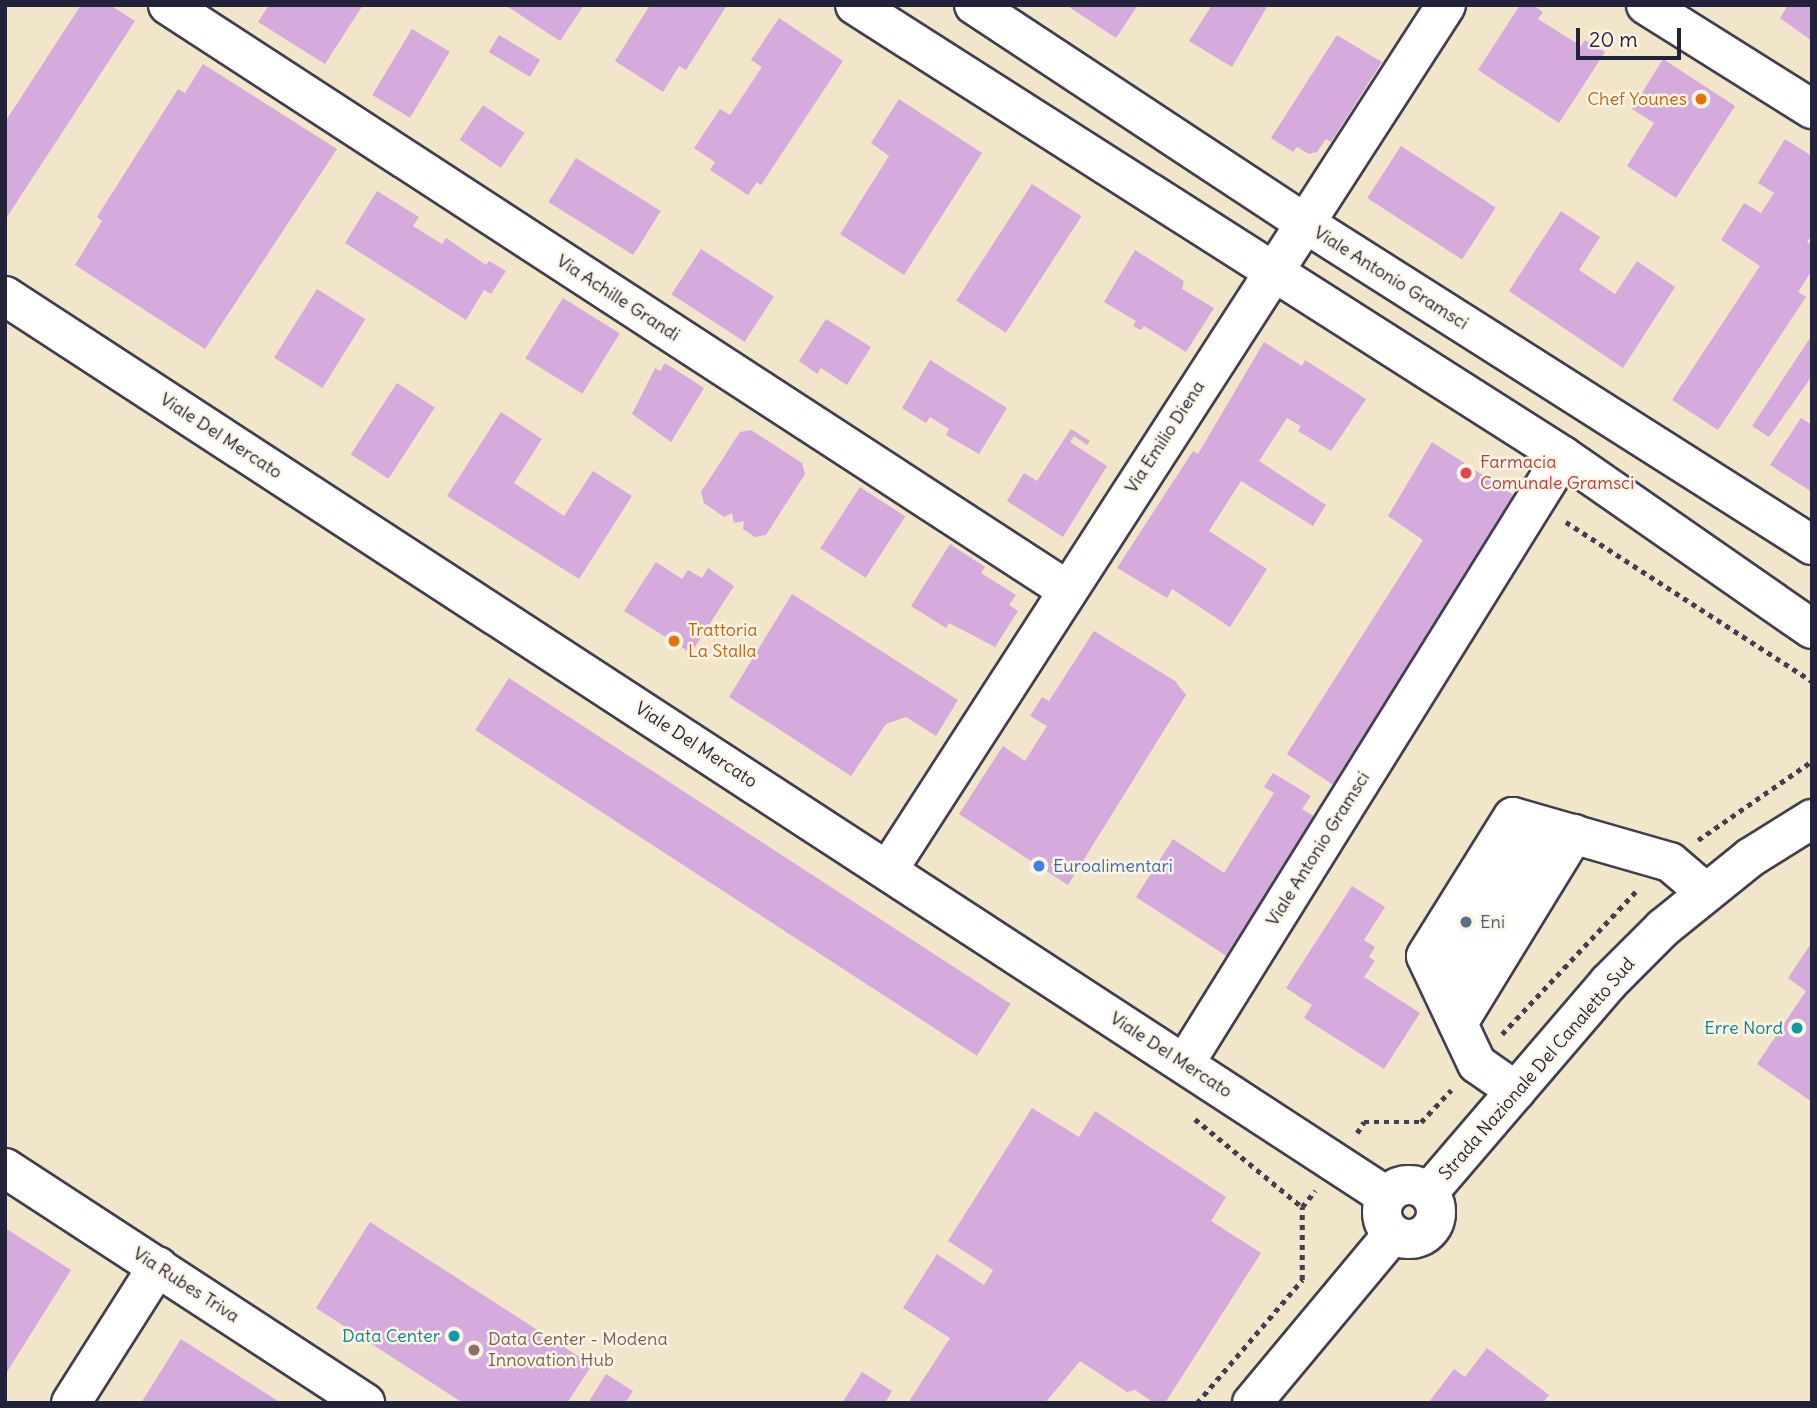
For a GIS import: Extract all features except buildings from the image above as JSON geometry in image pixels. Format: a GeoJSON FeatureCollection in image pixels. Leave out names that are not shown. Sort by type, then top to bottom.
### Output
{"type":"FeatureCollection","features":[{"type":"Feature","properties":{"kind":"street","name":"Via Achille Grandi"},"geometry":{"type":"LineString","coordinates":[[168,5],[1067,590]]}},
{"type":"Feature","properties":{"kind":"street"},"geometry":{"type":"LineString","coordinates":[[855,5],[1270,273],[1563,456],[1812,629]]}},
{"type":"Feature","properties":{"kind":"street","name":"Viale Antonio Gramsci"},"geometry":{"type":"LineString","coordinates":[[974,5],[1303,222],[1812,545]]}},
{"type":"Feature","properties":{"kind":"street","name":"Via Emilio Diena"},"geometry":{"type":"LineString","coordinates":[[888,870],[1270,273],[1446,5]]}},
{"type":"Feature","properties":{"kind":"street"},"geometry":{"type":"LineString","coordinates":[[1646,5],[1812,109]]}},
{"type":"Feature","properties":{"kind":"street","name":"Viale Del Mercato"},"geometry":{"type":"LineString","coordinates":[[5,296],[1386,1196]]}},
{"type":"Feature","properties":{"kind":"street","name":"Viale Antonio Gramsci"},"geometry":{"type":"LineString","coordinates":[[1185,1063],[1563,456]]}},
{"type":"Feature","properties":{"kind":"street"},"geometry":{"type":"LineString","coordinates":[[1516,1091],[1477,1064],[1426,956],[1513,817],[1670,862],[1705,892]]}},
{"type":"Feature","properties":{"kind":"street","name":"Strada Nazionale Del Canaletto Sud"},"geometry":{"type":"LineString","coordinates":[[1429,1192],[1608,983],[1705,892],[1812,819]]}},
{"type":"Feature","properties":{"kind":"street"},"geometry":{"type":"LineString","coordinates":[[1450,1007],[1559,830]]}},
{"type":"Feature","properties":{"kind":"street","name":"Via Rubes Triva"},"geometry":{"type":"LineString","coordinates":[[5,1168],[365,1403]]}},
{"type":"Feature","properties":{"kind":"street"},"geometry":{"type":"LineString","coordinates":[[1412,1184],[1429,1192],[1436,1217],[1427,1233],[1410,1239],[1393,1234],[1382,1216],[1386,1196],[1412,1184]]}},
{"type":"Feature","properties":{"kind":"street"},"geometry":{"type":"LineString","coordinates":[[1252,1403],[1393,1234]]}},
{"type":"Feature","properties":{"kind":"street"},"geometry":{"type":"LineString","coordinates":[[71,1403],[158,1266]]}},
{"type":"Feature","properties":{"kind":"path"},"geometry":{"type":"LineString","coordinates":[[1534,502],[1812,681]]}},
{"type":"Feature","properties":{"kind":"place","name":"Chef Younes"},"geometry":{"type":"Point","coordinates":[1701,99]}},
{"type":"Feature","properties":{"kind":"place","name":"Farmacia Comunale Gramsci"},"geometry":{"type":"Point","coordinates":[1466,473]}},
{"type":"Feature","properties":{"kind":"place","name":"Trattoria La Stalla"},"geometry":{"type":"Point","coordinates":[674,641]}},
{"type":"Feature","properties":{"kind":"place","name":"Euroalimentari"},"geometry":{"type":"Point","coordinates":[1039,866]}},
{"type":"Feature","properties":{"kind":"place","name":"Eni"},"geometry":{"type":"Point","coordinates":[1466,922]}},
{"type":"Feature","properties":{"kind":"place","name":"Erre Nord"},"geometry":{"type":"Point","coordinates":[1797,1028]}},
{"type":"Feature","properties":{"kind":"place","name":"Data Center"},"geometry":{"type":"Point","coordinates":[454,1336]}},
{"type":"Feature","properties":{"kind":"place","name":"Data Center - Modena Innovation Hub"},"geometry":{"type":"Point","coordinates":[474,1350]}}]}
